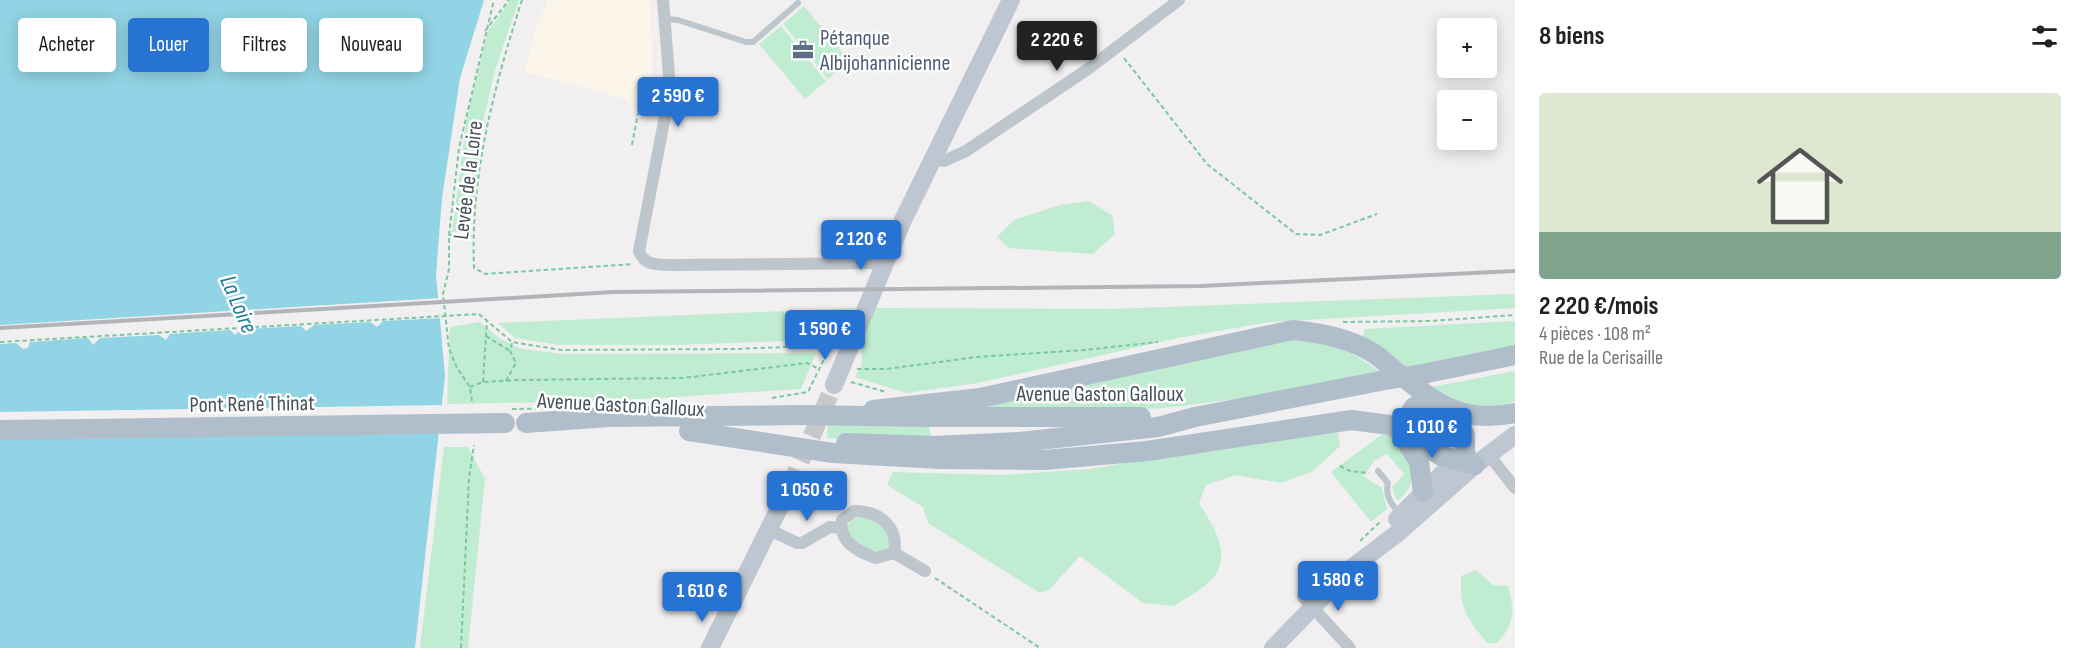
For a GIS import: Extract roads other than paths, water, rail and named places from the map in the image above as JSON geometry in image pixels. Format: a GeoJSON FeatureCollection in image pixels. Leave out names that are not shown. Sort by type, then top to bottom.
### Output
{"type":"FeatureCollection","features":[{"type":"Feature","properties":{"kind":"main road"},"geometry":{"type":"LineString","coordinates":[[803,415],[980,398],[1293,330],[1334,335],[1371,351],[1430,399],[1449,411],[1466,435],[1470,461],[1442,456],[1398,430],[1379,422],[1351,420],[1147,451],[1045,460],[937,453]]}},
{"type":"Feature","properties":{"kind":"main road","name":"Avenue Gaston Galloux"},"geometry":{"type":"LineString","coordinates":[[526,423],[689,431],[937,453],[1158,427],[1195,417],[1515,355]]}},
{"type":"Feature","properties":{"kind":"main road"},"geometry":{"type":"LineString","coordinates":[[1398,430],[1414,407],[1430,399]]}},
{"type":"Feature","properties":{"kind":"main road"},"geometry":{"type":"LineString","coordinates":[[1449,411],[1486,417],[1515,413]]}},
{"type":"Feature","properties":{"kind":"main road","name":"Avenue Gaston Galloux"},"geometry":{"type":"LineString","coordinates":[[526,423],[608,417],[803,415],[1195,417]]}},
{"type":"Feature","properties":{"kind":"main road","name":"Pont René Thinat"},"geometry":{"type":"LineString","coordinates":[[0,430],[526,423]]}},
{"type":"Feature","properties":{"kind":"main road"},"geometry":{"type":"LineString","coordinates":[[1398,430],[1417,457],[1423,492]]}},
{"type":"Feature","properties":{"kind":"street"},"geometry":{"type":"LineString","coordinates":[[663,0],[669,75],[662,100],[639,251],[642,260],[649,264],[673,265],[884,263]]}},
{"type":"Feature","properties":{"kind":"street"},"geometry":{"type":"LineString","coordinates":[[841,383],[838,358],[932,158],[1011,0]]}},
{"type":"Feature","properties":{"kind":"street"},"geometry":{"type":"LineString","coordinates":[[932,158],[944,161],[966,151],[1116,49],[1179,0]]}},
{"type":"Feature","properties":{"kind":"street"},"geometry":{"type":"LineString","coordinates":[[1273,648],[1308,603],[1385,542],[1398,525],[1515,424]]}},
{"type":"Feature","properties":{"kind":"street"},"geometry":{"type":"LineString","coordinates":[[1349,570],[1398,512],[1423,492],[1470,461],[1515,435]]}},
{"type":"Feature","properties":{"kind":"street"},"geometry":{"type":"LineString","coordinates":[[1470,461],[1515,488]]}},
{"type":"Feature","properties":{"kind":"street"},"geometry":{"type":"LineString","coordinates":[[710,648],[790,486]]}},
{"type":"Feature","properties":{"kind":"street"},"geometry":{"type":"LineString","coordinates":[[894,553],[894,532],[876,514],[854,511],[843,520],[841,528],[846,540],[864,554],[876,558],[894,553],[925,571]]}},
{"type":"Feature","properties":{"kind":"street"},"geometry":{"type":"LineString","coordinates":[[768,529],[797,543],[802,543],[830,527],[841,528]]}},
{"type":"Feature","properties":{"kind":"street"},"geometry":{"type":"LineString","coordinates":[[1308,603],[1350,648]]}},
{"type":"Feature","properties":{"kind":"lane"},"geometry":{"type":"LineString","coordinates":[[664,19],[678,20],[746,42],[753,42],[798,3]]}},
{"type":"Feature","properties":{"kind":"lane"},"geometry":{"type":"LineString","coordinates":[[1377,471],[1388,483],[1386,490],[1390,503],[1398,512]]}},
{"type":"Feature","properties":{"kind":"water","name":"La Loire"},"geometry":{"type":"Polygon","coordinates":[[[0,0],[484,0],[460,78],[442,198],[436,275],[445,376],[415,648],[0,648],[0,0]]]}},
{"type":"Feature","properties":{"kind":"tunnel"},"geometry":{"type":"LineString","coordinates":[[790,486],[834,385]]}},
{"type":"Feature","properties":{"kind":"railway"},"geometry":{"type":"LineString","coordinates":[[0,328],[613,292],[1201,286],[1515,271]]}},
{"type":"Feature","properties":{"kind":"place","name":"Pétanque Albijohannicienne"},"geometry":{"type":"Point","coordinates":[803,50]}}]}
